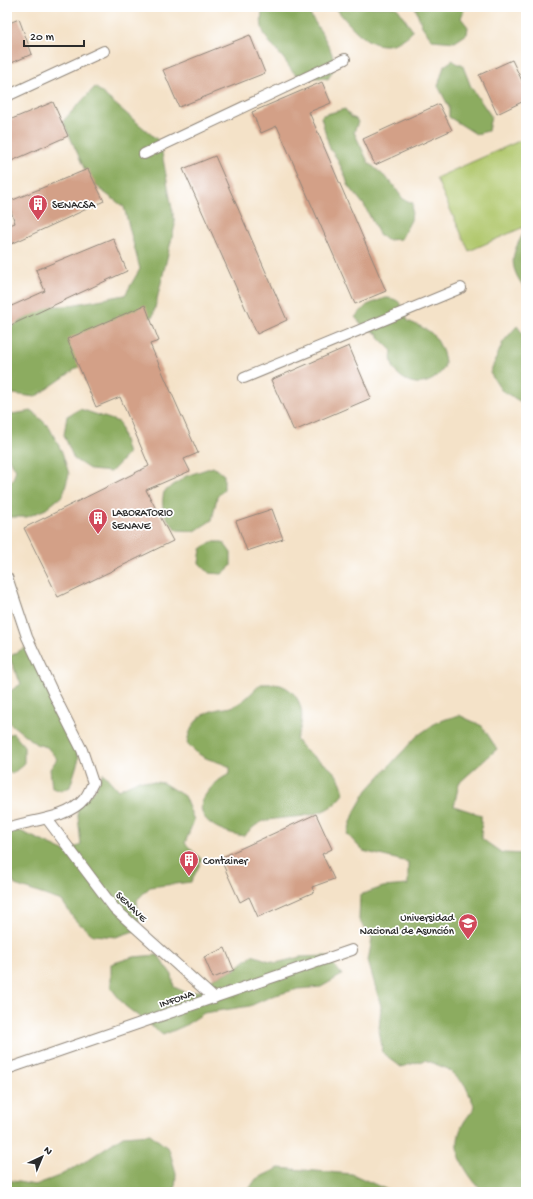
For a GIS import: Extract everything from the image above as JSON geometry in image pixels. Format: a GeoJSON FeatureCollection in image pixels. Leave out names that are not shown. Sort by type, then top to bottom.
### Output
{"type":"FeatureCollection","features":[{"type":"Feature","properties":{"kind":"lane"},"geometry":{"type":"LineString","coordinates":[[7,96],[104,51]]}},
{"type":"Feature","properties":{"kind":"lane"},"geometry":{"type":"LineString","coordinates":[[144,154],[345,59]]}},
{"type":"Feature","properties":{"kind":"lane"},"geometry":{"type":"LineString","coordinates":[[244,378],[461,288]]}},
{"type":"Feature","properties":{"kind":"lane"},"geometry":{"type":"LineString","coordinates":[[7,577],[27,637],[82,750],[93,783],[84,800],[73,808],[47,819],[24,822],[7,828]]}},
{"type":"Feature","properties":{"kind":"lane","name":"SENAVE"},"geometry":{"type":"LineString","coordinates":[[47,819],[114,908],[214,998]]}},
{"type":"Feature","properties":{"kind":"lane","name":"INFONA"},"geometry":{"type":"LineString","coordinates":[[7,1069],[352,950]]}},
{"type":"Feature","properties":{"kind":"green space"},"geometry":{"type":"Polygon","coordinates":[[[263,7],[305,7],[322,33],[334,61],[334,66],[328,79],[303,77],[292,71],[265,36],[261,23],[263,7]]]}},
{"type":"Feature","properties":{"kind":"green space"},"geometry":{"type":"Polygon","coordinates":[[[335,7],[395,7],[413,31],[401,40],[390,45],[380,45],[360,35],[335,7]]]}},
{"type":"Feature","properties":{"kind":"green space"},"geometry":{"type":"Polygon","coordinates":[[[415,7],[465,7],[461,18],[468,27],[467,34],[455,42],[432,40],[422,26],[415,7]]]}},
{"type":"Feature","properties":{"kind":"green space"},"geometry":{"type":"Polygon","coordinates":[[[453,60],[457,64],[462,64],[471,87],[491,116],[488,131],[476,134],[449,117],[449,107],[438,86],[444,66],[453,60]]]}},
{"type":"Feature","properties":{"kind":"green space"},"geometry":{"type":"Polygon","coordinates":[[[95,87],[160,142],[175,225],[153,316],[35,397],[7,393],[7,333],[13,326],[45,306],[65,306],[125,295],[140,269],[124,207],[101,190],[88,177],[63,121],[95,87]]]}},
{"type":"Feature","properties":{"kind":"green space"},"geometry":{"type":"Polygon","coordinates":[[[345,109],[351,117],[356,119],[358,122],[354,132],[368,162],[391,182],[403,199],[413,203],[411,220],[401,239],[386,240],[379,234],[364,205],[348,185],[336,157],[330,149],[321,117],[323,115],[345,109]]]}},
{"type":"Feature","properties":{"kind":"green space"},"geometry":{"type":"Polygon","coordinates":[[[526,138],[526,226],[469,251],[436,178],[526,138]]]}},
{"type":"Feature","properties":{"kind":"green space"},"geometry":{"type":"Polygon","coordinates":[[[526,229],[526,290],[516,273],[513,260],[514,253],[526,229]]]}},
{"type":"Feature","properties":{"kind":"green space"},"geometry":{"type":"Polygon","coordinates":[[[385,298],[391,298],[401,304],[408,321],[426,329],[437,340],[444,357],[445,364],[439,374],[428,382],[412,382],[398,374],[391,360],[392,351],[379,338],[379,335],[362,325],[355,317],[367,305],[385,298]]]}},
{"type":"Feature","properties":{"kind":"green space"},"geometry":{"type":"Polygon","coordinates":[[[517,326],[526,338],[526,405],[501,390],[490,373],[503,342],[517,326]]]}},
{"type":"Feature","properties":{"kind":"green space"},"geometry":{"type":"Polygon","coordinates":[[[80,409],[119,422],[128,454],[111,472],[91,470],[74,459],[64,435],[67,416],[80,409]]]}},
{"type":"Feature","properties":{"kind":"green space"},"geometry":{"type":"Polygon","coordinates":[[[32,411],[49,427],[62,452],[69,474],[63,495],[46,509],[27,517],[8,517],[7,482],[13,480],[16,469],[7,457],[7,421],[11,414],[32,411]]]}},
{"type":"Feature","properties":{"kind":"green space"},"geometry":{"type":"Polygon","coordinates":[[[213,467],[224,475],[224,489],[217,497],[212,520],[195,531],[177,530],[169,521],[164,512],[164,492],[186,476],[213,467]]]}},
{"type":"Feature","properties":{"kind":"green space"},"geometry":{"type":"Polygon","coordinates":[[[211,542],[223,542],[231,553],[231,566],[222,574],[209,573],[199,563],[201,549],[211,542]]]}},
{"type":"Feature","properties":{"kind":"green space"},"geometry":{"type":"Polygon","coordinates":[[[24,648],[33,651],[72,734],[79,758],[70,787],[61,791],[52,788],[50,769],[57,759],[47,747],[36,744],[7,721],[7,693],[21,684],[9,657],[24,648]]]}},
{"type":"Feature","properties":{"kind":"green space"},"geometry":{"type":"Polygon","coordinates":[[[261,684],[273,684],[285,687],[296,697],[300,704],[302,718],[296,739],[309,753],[330,768],[341,783],[344,794],[336,803],[327,809],[307,815],[264,821],[256,825],[244,836],[225,831],[208,822],[203,815],[201,808],[203,799],[214,784],[230,774],[230,767],[203,757],[187,743],[193,725],[206,713],[238,704],[261,684]]]}},
{"type":"Feature","properties":{"kind":"green space","name":"Universidad Nacional de Asunción"},"geometry":{"type":"Polygon","coordinates":[[[459,715],[482,726],[497,749],[459,783],[454,806],[481,815],[482,839],[502,853],[526,854],[526,1192],[483,1192],[466,1170],[459,1153],[459,1136],[463,1123],[475,1107],[465,1085],[448,1069],[425,1060],[401,1067],[383,1053],[379,1030],[381,1006],[368,961],[372,939],[359,920],[360,895],[383,887],[408,885],[408,862],[363,851],[347,834],[355,811],[367,790],[417,736],[437,722],[459,715]]]}},
{"type":"Feature","properties":{"kind":"green space"},"geometry":{"type":"Polygon","coordinates":[[[13,733],[24,746],[24,764],[12,774],[7,771],[7,735],[13,733]]]}},
{"type":"Feature","properties":{"kind":"green space"},"geometry":{"type":"Polygon","coordinates":[[[103,773],[118,790],[139,780],[163,783],[184,796],[194,820],[185,843],[202,860],[191,882],[150,887],[137,900],[140,929],[116,937],[93,935],[75,920],[62,901],[15,885],[7,871],[7,833],[20,831],[66,852],[81,845],[77,806],[95,790],[103,773]]]}},
{"type":"Feature","properties":{"kind":"green space"},"geometry":{"type":"Polygon","coordinates":[[[158,955],[172,975],[174,987],[187,993],[203,990],[213,978],[234,970],[252,955],[276,963],[300,957],[327,956],[342,975],[321,987],[298,989],[272,996],[250,1006],[204,1013],[184,1026],[163,1035],[125,1006],[111,988],[111,964],[133,957],[158,955]]]}},
{"type":"Feature","properties":{"kind":"green space"},"geometry":{"type":"Polygon","coordinates":[[[150,1134],[169,1149],[176,1173],[175,1192],[7,1192],[7,1180],[35,1185],[59,1176],[83,1163],[123,1136],[150,1134]]]}},
{"type":"Feature","properties":{"kind":"green space"},"geometry":{"type":"Polygon","coordinates":[[[279,1168],[352,1174],[392,1192],[247,1192],[256,1179],[279,1168]]]}},
{"type":"Feature","properties":{"kind":"building"},"geometry":{"type":"Polygon","coordinates":[[[19,19],[32,54],[7,65],[7,24],[19,19]]]}},
{"type":"Feature","properties":{"kind":"building"},"geometry":{"type":"Polygon","coordinates":[[[250,35],[265,73],[179,107],[163,70],[250,35]]]}},
{"type":"Feature","properties":{"kind":"building"},"geometry":{"type":"Polygon","coordinates":[[[512,60],[526,89],[526,100],[497,114],[479,75],[512,60]]]}},
{"type":"Feature","properties":{"kind":"building"},"geometry":{"type":"Polygon","coordinates":[[[322,82],[331,103],[309,112],[386,291],[355,304],[277,126],[261,133],[252,112],[322,82]]]}},
{"type":"Feature","properties":{"kind":"building"},"geometry":{"type":"Polygon","coordinates":[[[53,102],[68,136],[7,163],[7,121],[53,102]]]}},
{"type":"Feature","properties":{"kind":"building"},"geometry":{"type":"Polygon","coordinates":[[[439,104],[452,130],[375,165],[363,139],[439,104]]]}},
{"type":"Feature","properties":{"kind":"building"},"geometry":{"type":"Polygon","coordinates":[[[215,156],[287,320],[257,334],[183,169],[215,156]]]}},
{"type":"Feature","properties":{"kind":"building","name":"SENACSA"},"geometry":{"type":"Polygon","coordinates":[[[88,169],[104,201],[7,246],[7,226],[15,223],[8,202],[88,169]]]}},
{"type":"Feature","properties":{"kind":"building"},"geometry":{"type":"Polygon","coordinates":[[[113,238],[127,271],[7,327],[7,308],[45,291],[36,270],[113,238]]]}},
{"type":"Feature","properties":{"kind":"building"},"geometry":{"type":"Polygon","coordinates":[[[145,305],[159,341],[150,344],[198,453],[184,459],[190,471],[146,490],[173,541],[58,597],[24,528],[149,466],[120,397],[96,407],[67,339],[145,305]]]}},
{"type":"Feature","properties":{"kind":"building"},"geometry":{"type":"Polygon","coordinates":[[[349,346],[371,398],[294,431],[271,380],[349,346]]]}},
{"type":"Feature","properties":{"kind":"building"},"geometry":{"type":"Polygon","coordinates":[[[272,509],[283,539],[247,551],[236,521],[272,509]]]}},
{"type":"Feature","properties":{"kind":"building"},"geometry":{"type":"Polygon","coordinates":[[[316,814],[332,849],[322,854],[334,879],[312,887],[314,892],[258,917],[249,897],[240,902],[220,858],[316,814]]]}},
{"type":"Feature","properties":{"kind":"building"},"geometry":{"type":"Polygon","coordinates":[[[225,948],[234,970],[213,978],[204,957],[225,948]]]}},
{"type":"Feature","properties":{"kind":"place","name":"SENACSA"},"geometry":{"type":"Point","coordinates":[38,221]}},
{"type":"Feature","properties":{"kind":"place","name":"LABORATORIO SENAVE"},"geometry":{"type":"Point","coordinates":[98,535]}},
{"type":"Feature","properties":{"kind":"place","name":"Container"},"geometry":{"type":"Point","coordinates":[189,877]}},
{"type":"Feature","properties":{"kind":"place","name":"Universidad Nacional de Asunción"},"geometry":{"type":"Point","coordinates":[468,940]}}]}
